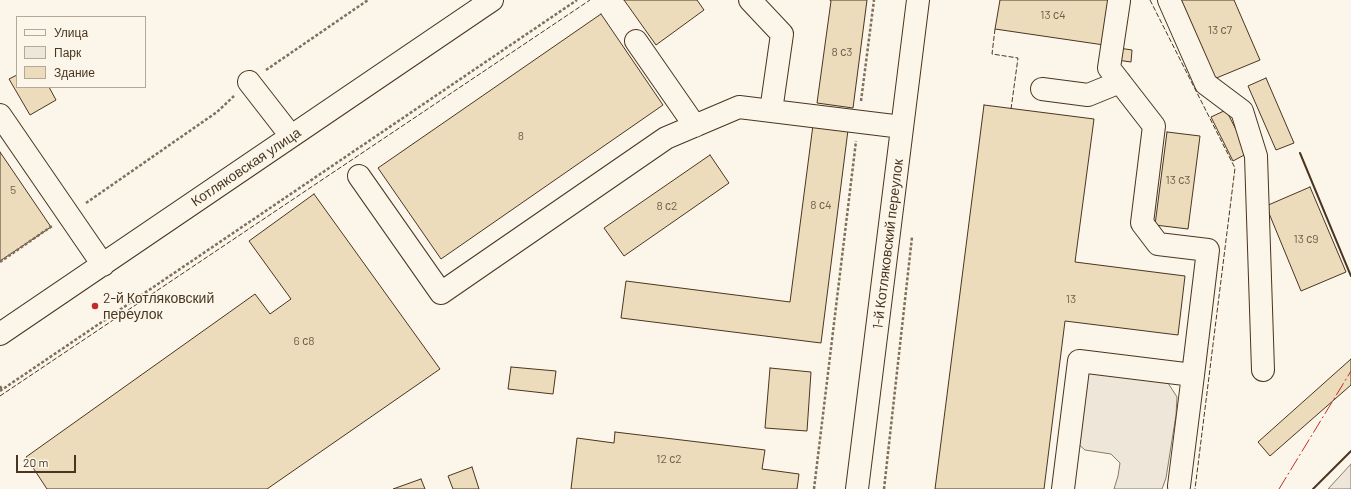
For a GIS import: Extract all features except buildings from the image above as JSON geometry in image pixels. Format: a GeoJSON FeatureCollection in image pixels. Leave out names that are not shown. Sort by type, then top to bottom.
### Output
{"type":"FeatureCollection","features":[{"type":"Feature","properties":{"kind":"street","name":"Котляковская улица"},"geometry":{"type":"LineString","coordinates":[[0,334],[492,0]]}},
{"type":"Feature","properties":{"kind":"street"},"geometry":{"type":"LineString","coordinates":[[750,0],[782,34],[771,111]]}},
{"type":"Feature","properties":{"kind":"street","name":"1-й Котляковский переулок"},"geometry":{"type":"LineString","coordinates":[[857,489],[918,0]]}},
{"type":"Feature","properties":{"kind":"street"},"geometry":{"type":"LineString","coordinates":[[1169,0],[1206,84],[1242,111],[1256,156],[1262,370]]}},
{"type":"Feature","properties":{"kind":"street"},"geometry":{"type":"LineString","coordinates":[[1118,1],[1109,68],[1154,126],[1142,223],[1158,244],[1208,250],[1179,486]]}},
{"type":"Feature","properties":{"kind":"street"},"geometry":{"type":"LineString","coordinates":[[636,41],[695,126]]}},
{"type":"Feature","properties":{"kind":"street"},"geometry":{"type":"LineString","coordinates":[[249,82],[291,136]]}},
{"type":"Feature","properties":{"kind":"street"},"geometry":{"type":"LineString","coordinates":[[1042,89],[1088,95],[1120,82]]}},
{"type":"Feature","properties":{"kind":"street"},"geometry":{"type":"LineString","coordinates":[[359,176],[441,294],[666,138],[739,107],[902,127]]}},
{"type":"Feature","properties":{"kind":"street"},"geometry":{"type":"LineString","coordinates":[[0,115],[103,265]]}},
{"type":"Feature","properties":{"kind":"street"},"geometry":{"type":"LineString","coordinates":[[1063,489],[1080,361],[1193,375]]}},
{"type":"Feature","properties":{"kind":"path"},"geometry":{"type":"LineString","coordinates":[[0,262],[217,112],[249,82],[368,0]]}},
{"type":"Feature","properties":{"kind":"path"},"geometry":{"type":"LineString","coordinates":[[0,386],[1,390],[577,0]]}},
{"type":"Feature","properties":{"kind":"path"},"geometry":{"type":"LineString","coordinates":[[814,489],[836,298],[874,0]]}},
{"type":"Feature","properties":{"kind":"path"},"geometry":{"type":"LineString","coordinates":[[884,489],[912,237]]}},
{"type":"Feature","properties":{"kind":"green space"},"geometry":{"type":"Polygon","coordinates":[[[1090,371],[1168,383],[1177,397],[1176,415],[1166,478],[1162,489],[1114,489],[1120,463],[1111,454],[1085,450],[1076,442],[1081,379],[1090,371]]]}},
{"type":"Feature","properties":{"kind":"green space"},"geometry":{"type":"Polygon","coordinates":[[[1351,464],[1351,489],[1328,489],[1351,464]]]}},
{"type":"Feature","properties":{"kind":"fence"},"geometry":{"type":"LineString","coordinates":[[0,396],[590,0]]}},
{"type":"Feature","properties":{"kind":"fence"},"geometry":{"type":"LineString","coordinates":[[1150,0],[1235,168],[1195,489]]}},
{"type":"Feature","properties":{"kind":"fence"},"geometry":{"type":"LineString","coordinates":[[995,29],[992,54],[1018,58],[1011,109]]}},
{"type":"Feature","properties":{"kind":"wall"},"geometry":{"type":"LineString","coordinates":[[1300,153],[1351,276]]}},
{"type":"Feature","properties":{"kind":"wall"},"geometry":{"type":"LineString","coordinates":[[1313,489],[1351,451]]}},
{"type":"Feature","properties":{"kind":"power"},"geometry":{"type":"LineString","coordinates":[[1279,489],[1351,371]]}},
{"type":"Feature","properties":{"kind":"place","name":"2-й Котляковский переулок"},"geometry":{"type":"Point","coordinates":[95,306]}}]}
